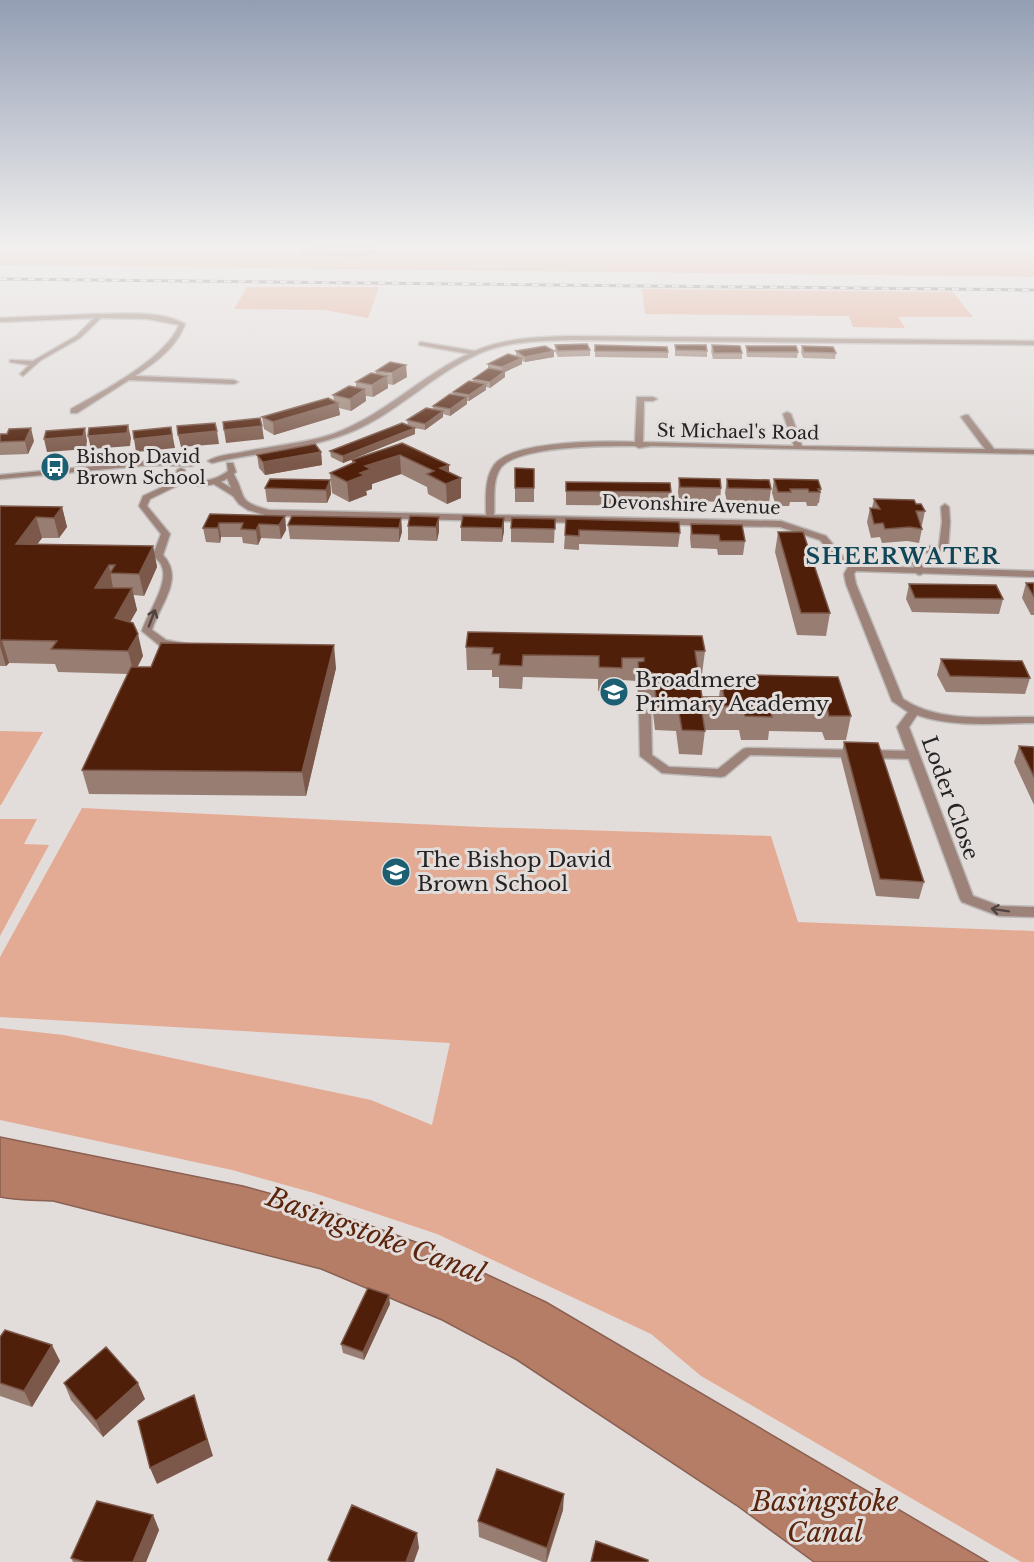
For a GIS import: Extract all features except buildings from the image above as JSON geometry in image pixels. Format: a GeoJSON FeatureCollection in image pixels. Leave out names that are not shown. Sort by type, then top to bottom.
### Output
{"type":"FeatureCollection","features":[{"type":"Feature","properties":{"kind":"street"},"geometry":{"type":"LineString","coordinates":[[0,320],[69,318]]}},
{"type":"Feature","properties":{"kind":"street"},"geometry":{"type":"LineString","coordinates":[[23,374],[34,363],[78,337],[97,318]]}},
{"type":"Feature","properties":{"kind":"street"},"geometry":{"type":"LineString","coordinates":[[74,411],[128,378],[155,358],[176,338],[182,324],[165,319],[128,318]]}},
{"type":"Feature","properties":{"kind":"street"},"geometry":{"type":"LineString","coordinates":[[127,466],[181,470],[202,462],[243,453],[297,445],[351,429],[475,353],[520,342],[570,338],[1034,343]]}},
{"type":"Feature","properties":{"kind":"street"},"geometry":{"type":"LineString","coordinates":[[421,344],[475,353]]}},
{"type":"Feature","properties":{"kind":"street"},"geometry":{"type":"LineString","coordinates":[[12,361],[34,363]]}},
{"type":"Feature","properties":{"kind":"street"},"geometry":{"type":"LineString","coordinates":[[128,378],[234,382]]}},
{"type":"Feature","properties":{"kind":"street"},"geometry":{"type":"LineString","coordinates":[[639,446],[640,399],[653,399]]}},
{"type":"Feature","properties":{"kind":"street"},"geometry":{"type":"LineString","coordinates":[[787,414],[799,448]]}},
{"type":"Feature","properties":{"kind":"street"},"geometry":{"type":"LineString","coordinates":[[965,417],[992,451]]}},
{"type":"Feature","properties":{"kind":"street","name":"St Michael's Road"},"geometry":{"type":"LineString","coordinates":[[490,517],[495,469],[514,455],[537,448],[639,446],[1034,452]]}},
{"type":"Feature","properties":{"kind":"street"},"geometry":{"type":"LineString","coordinates":[[181,470],[180,477],[185,480],[213,482],[260,452]]}},
{"type":"Feature","properties":{"kind":"street"},"geometry":{"type":"LineString","coordinates":[[0,477],[150,463],[202,462],[230,470]]}},
{"type":"Feature","properties":{"kind":"street"},"geometry":{"type":"LineString","coordinates":[[230,470],[236,494]]}},
{"type":"Feature","properties":{"kind":"street"},"geometry":{"type":"LineString","coordinates":[[183,646],[163,643],[147,631],[150,619],[169,581],[168,567],[158,555],[166,534],[143,506],[146,498],[185,480]]}},
{"type":"Feature","properties":{"kind":"street","name":"Devonshire Avenue"},"geometry":{"type":"LineString","coordinates":[[213,482],[236,494],[251,508],[269,513],[781,524],[823,538],[842,561],[853,567]]}},
{"type":"Feature","properties":{"kind":"street"},"geometry":{"type":"LineString","coordinates":[[920,572],[911,550],[943,549],[945,507]]}},
{"type":"Feature","properties":{"kind":"street"},"geometry":{"type":"LineString","coordinates":[[1034,574],[867,570],[853,567],[849,574],[898,701],[915,712],[932,717],[1034,720]]}},
{"type":"Feature","properties":{"kind":"street"},"geometry":{"type":"LineString","coordinates":[[645,712],[646,756],[666,770],[721,773],[747,751],[914,755]]}},
{"type":"Feature","properties":{"kind":"street","name":"Loder Close"},"geometry":{"type":"LineString","coordinates":[[915,712],[903,727],[967,899],[999,911],[1034,912]]}},
{"type":"Feature","properties":{"kind":"shaded area"},"geometry":{"type":"Polygon","coordinates":[[[850,318],[899,318],[905,328],[853,327],[850,318]]]}},
{"type":"Feature","properties":{"kind":"shaded area"},"geometry":{"type":"Polygon","coordinates":[[[0,731],[43,732],[1,805],[0,805],[0,731]]]}},
{"type":"Feature","properties":{"kind":"shaded area","name":"The Bishop David Brown School"},"geometry":{"type":"Polygon","coordinates":[[[82,808],[481,827],[771,836],[798,922],[1034,931],[1034,1562],[1021,1562],[701,1376],[651,1334],[437,1234],[314,1193],[232,1170],[0,1120],[0,1028],[64,1035],[371,1100],[432,1125],[450,1043],[0,1017],[0,957],[82,808]]]}},
{"type":"Feature","properties":{"kind":"shaded area"},"geometry":{"type":"Polygon","coordinates":[[[0,819],[37,819],[24,844],[49,845],[0,936],[0,819]]]}},
{"type":"Feature","properties":{"kind":"water","name":"Basingstoke Canal"},"geometry":{"type":"Polygon","coordinates":[[[0,1137],[243,1186],[316,1206],[424,1245],[546,1302],[988,1562],[814,1562],[736,1505],[517,1360],[442,1320],[321,1269],[53,1201],[0,1197],[0,1137]]]}},
{"type":"Feature","properties":{"kind":"place","name":"Bishop David Brown School"},"geometry":{"type":"Point","coordinates":[55,467]}},
{"type":"Feature","properties":{"kind":"place","name":"Broadmere Primary Academy"},"geometry":{"type":"Point","coordinates":[614,692]}},
{"type":"Feature","properties":{"kind":"place","name":"The Bishop David Brown School"},"geometry":{"type":"Point","coordinates":[396,872]}},
{"type":"Feature","properties":{"kind":"district","name":"SHEERWATER"},"geometry":{"type":"Point","coordinates":[903,556]}}]}
